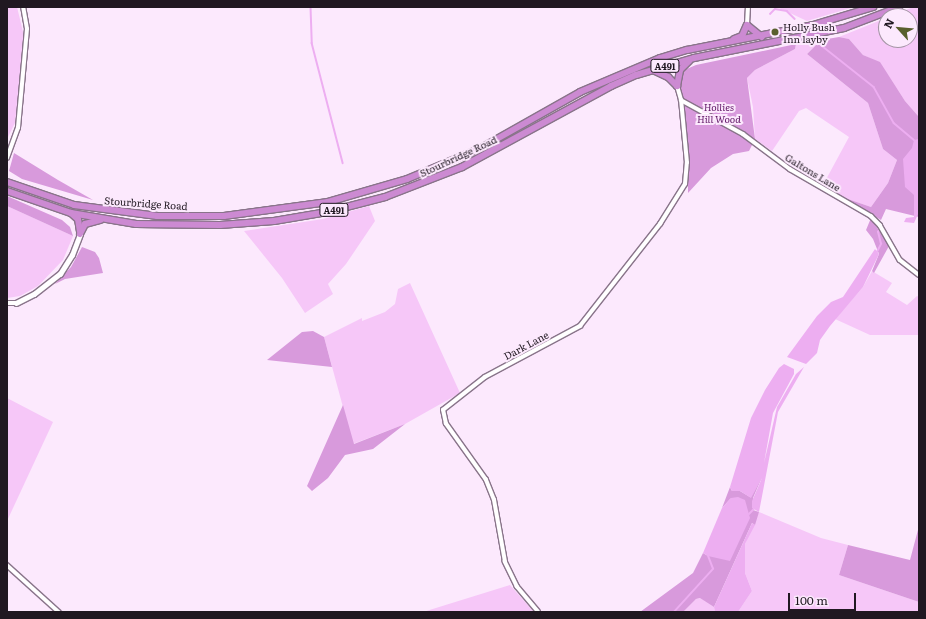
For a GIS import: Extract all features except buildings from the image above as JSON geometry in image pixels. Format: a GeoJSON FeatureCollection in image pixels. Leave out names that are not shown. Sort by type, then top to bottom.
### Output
{"type":"FeatureCollection","features":[{"type":"Feature","properties":{"kind":"highway","name":"Stourbridge Road"},"geometry":{"type":"LineString","coordinates":[[7,182],[74,205],[157,216],[224,216],[328,202],[407,179],[480,149],[580,92],[629,70],[676,53],[762,37],[844,17],[873,7]]}},
{"type":"Feature","properties":{"kind":"highway","name":"Stourbridge Road"},"geometry":{"type":"LineString","coordinates":[[7,191],[72,213],[104,220],[136,224],[228,224],[274,221],[368,202],[462,167],[611,86],[653,70],[694,58],[844,28],[899,7]]}},
{"type":"Feature","properties":{"kind":"highway"},"geometry":{"type":"LineString","coordinates":[[728,43],[742,36],[747,25],[762,37]]}},
{"type":"Feature","properties":{"kind":"highway"},"geometry":{"type":"LineString","coordinates":[[677,86],[680,70],[694,58]]}},
{"type":"Feature","properties":{"kind":"highway"},"geometry":{"type":"LineString","coordinates":[[653,70],[668,77],[677,86]]}},
{"type":"Feature","properties":{"kind":"highway"},"geometry":{"type":"LineString","coordinates":[[7,177],[13,185]]}},
{"type":"Feature","properties":{"kind":"highway"},"geometry":{"type":"LineString","coordinates":[[72,213],[79,224],[80,234]]}},
{"type":"Feature","properties":{"kind":"highway"},"geometry":{"type":"LineString","coordinates":[[80,234],[86,224],[104,220]]}},
{"type":"Feature","properties":{"kind":"street"},"geometry":{"type":"LineString","coordinates":[[7,158],[18,128],[26,29],[23,7]]}},
{"type":"Feature","properties":{"kind":"street"},"geometry":{"type":"LineString","coordinates":[[747,25],[748,7]]}},
{"type":"Feature","properties":{"kind":"street","name":"Dark Lane"},"geometry":{"type":"LineString","coordinates":[[538,612],[517,587],[505,562],[494,500],[486,480],[446,424],[443,410],[485,377],[580,326],[660,224],[685,184],[687,163],[681,100],[677,86]]}},
{"type":"Feature","properties":{"kind":"street","name":"Galtons Lane"},"geometry":{"type":"LineString","coordinates":[[681,100],[743,134],[790,169],[872,216],[880,225],[900,260],[919,275]]}},
{"type":"Feature","properties":{"kind":"street"},"geometry":{"type":"LineString","coordinates":[[7,304],[16,303],[34,294],[60,274],[72,255],[80,234]]}},
{"type":"Feature","properties":{"kind":"street"},"geometry":{"type":"LineString","coordinates":[[7,565],[59,612]]}},
{"type":"Feature","properties":{"kind":"shaded area"},"geometry":{"type":"Polygon","coordinates":[[[7,7],[17,7],[25,40],[15,123],[7,139],[7,7]]]}},
{"type":"Feature","properties":{"kind":"shaded area"},"geometry":{"type":"Polygon","coordinates":[[[777,7],[854,7],[807,21],[777,7]]]}},
{"type":"Feature","properties":{"kind":"shaded area"},"geometry":{"type":"Polygon","coordinates":[[[919,7],[919,117],[905,101],[880,63],[863,55],[849,39],[839,37],[878,21],[878,48],[918,48],[918,8],[911,8],[919,7]]]}},
{"type":"Feature","properties":{"kind":"shaded area"},"geometry":{"type":"Polygon","coordinates":[[[821,40],[807,54],[868,103],[883,149],[897,160],[888,183],[871,207],[845,198],[823,185],[849,137],[806,108],[799,111],[772,151],[755,139],[753,107],[747,78],[755,70],[795,49],[796,44],[821,40]]]}},
{"type":"Feature","properties":{"kind":"shaded area"},"geometry":{"type":"Polygon","coordinates":[[[919,139],[918,214],[914,223],[904,222],[906,218],[914,217],[914,195],[905,187],[903,159],[912,148],[914,140],[919,139]]]}},
{"type":"Feature","properties":{"kind":"shaded area"},"geometry":{"type":"Polygon","coordinates":[[[7,206],[73,236],[63,260],[38,286],[20,296],[7,298],[7,206]]]}},
{"type":"Feature","properties":{"kind":"shaded area"},"geometry":{"type":"Polygon","coordinates":[[[369,206],[375,221],[346,264],[328,284],[333,294],[305,313],[282,278],[244,231],[323,219],[369,206]]]}},
{"type":"Feature","properties":{"kind":"shaded area"},"geometry":{"type":"Polygon","coordinates":[[[875,249],[879,254],[863,287],[820,340],[817,353],[806,364],[787,357],[817,316],[831,302],[843,297],[875,249]]]}},
{"type":"Feature","properties":{"kind":"shaded area"},"geometry":{"type":"Polygon","coordinates":[[[872,271],[892,283],[886,292],[907,305],[917,296],[919,297],[919,335],[870,335],[835,319],[863,287],[872,271]]]}},
{"type":"Feature","properties":{"kind":"shaded area"},"geometry":{"type":"Polygon","coordinates":[[[410,283],[460,393],[405,424],[353,444],[324,337],[362,318],[362,321],[385,312],[395,304],[398,289],[410,283]]]}},
{"type":"Feature","properties":{"kind":"shaded area"},"geometry":{"type":"Polygon","coordinates":[[[784,364],[794,369],[794,374],[773,413],[764,463],[777,407],[796,374],[804,367],[778,412],[759,512],[752,508],[752,501],[762,478],[751,498],[740,491],[732,491],[730,487],[751,418],[765,390],[779,368],[784,364]]]}},
{"type":"Feature","properties":{"kind":"shaded area"},"geometry":{"type":"Polygon","coordinates":[[[7,398],[53,422],[7,521],[7,398]]]}},
{"type":"Feature","properties":{"kind":"shaded area"},"geometry":{"type":"Polygon","coordinates":[[[738,497],[745,500],[750,518],[730,561],[708,556],[703,553],[722,508],[731,498],[738,497]]]}},
{"type":"Feature","properties":{"kind":"shaded area"},"geometry":{"type":"Polygon","coordinates":[[[759,512],[821,538],[848,545],[839,575],[919,602],[919,612],[738,612],[752,591],[745,573],[745,544],[759,512]]]}},
{"type":"Feature","properties":{"kind":"shaded area"},"geometry":{"type":"Polygon","coordinates":[[[752,523],[755,525],[745,544],[745,573],[752,591],[738,612],[715,612],[714,607],[752,523]]]}},
{"type":"Feature","properties":{"kind":"shaded area"},"geometry":{"type":"Polygon","coordinates":[[[510,585],[534,612],[423,612],[510,585]]]}},
{"type":"Feature","properties":{"kind":"shaded area"},"geometry":{"type":"Polygon","coordinates":[[[701,598],[714,607],[715,612],[683,612],[696,599],[701,598]]]}},
{"type":"Feature","properties":{"kind":"green space"},"geometry":{"type":"Polygon","coordinates":[[[839,37],[849,39],[863,55],[880,62],[905,101],[919,117],[919,217],[886,209],[881,220],[845,198],[871,207],[888,183],[897,160],[883,149],[868,103],[807,54],[821,40],[839,37]]]}},
{"type":"Feature","properties":{"kind":"green space","name":"Hollies Hill Wood"},"geometry":{"type":"Polygon","coordinates":[[[796,44],[795,49],[755,70],[747,78],[755,139],[749,151],[733,154],[711,168],[688,193],[688,144],[679,77],[682,71],[696,65],[796,44]]]}},
{"type":"Feature","properties":{"kind":"green space"},"geometry":{"type":"Polygon","coordinates":[[[14,153],[93,200],[22,179],[9,171],[14,153]]]}},
{"type":"Feature","properties":{"kind":"green space"},"geometry":{"type":"Polygon","coordinates":[[[7,196],[62,220],[70,227],[73,236],[7,206],[7,196]]]}},
{"type":"Feature","properties":{"kind":"green space"},"geometry":{"type":"Polygon","coordinates":[[[871,218],[889,246],[874,273],[872,271],[879,254],[873,239],[866,230],[871,218]]]}},
{"type":"Feature","properties":{"kind":"green space"},"geometry":{"type":"Polygon","coordinates":[[[82,247],[95,252],[99,258],[103,273],[65,279],[55,284],[71,267],[82,247]]]}},
{"type":"Feature","properties":{"kind":"green space"},"geometry":{"type":"Polygon","coordinates":[[[313,331],[324,337],[332,367],[267,360],[302,332],[313,331]]]}},
{"type":"Feature","properties":{"kind":"green space"},"geometry":{"type":"Polygon","coordinates":[[[343,405],[354,444],[405,424],[373,449],[345,455],[328,478],[312,491],[307,486],[343,405]]]}},
{"type":"Feature","properties":{"kind":"green space"},"geometry":{"type":"Polygon","coordinates":[[[762,477],[753,498],[753,510],[759,512],[755,525],[752,523],[714,607],[700,598],[696,599],[683,612],[640,612],[693,573],[703,553],[708,556],[731,498],[722,508],[730,487],[732,491],[740,491],[750,497],[762,477]]]}},
{"type":"Feature","properties":{"kind":"green space"},"geometry":{"type":"Polygon","coordinates":[[[919,526],[919,602],[839,575],[848,545],[910,560],[919,526]]]}},
{"type":"Feature","properties":{"kind":"waterway"},"geometry":{"type":"LineString","coordinates":[[311,7],[312,43],[343,163]]}},
{"type":"Feature","properties":{"kind":"waterway"},"geometry":{"type":"LineString","coordinates":[[770,14],[775,9],[787,11],[795,19]]}},
{"type":"Feature","properties":{"kind":"waterway"},"geometry":{"type":"LineString","coordinates":[[816,41],[874,87],[894,123],[914,140]]}},
{"type":"Feature","properties":{"kind":"waterway"},"geometry":{"type":"LineString","coordinates":[[877,252],[881,244],[878,232],[880,229]]}},
{"type":"Feature","properties":{"kind":"waterway"},"geometry":{"type":"LineString","coordinates":[[749,514],[753,510]]}},
{"type":"Feature","properties":{"kind":"waterway"},"geometry":{"type":"LineString","coordinates":[[674,612],[713,569],[708,556]]}},
{"type":"Feature","properties":{"kind":"place","name":"Holly Bush Inn layby"},"geometry":{"type":"Point","coordinates":[775,32]}}]}
